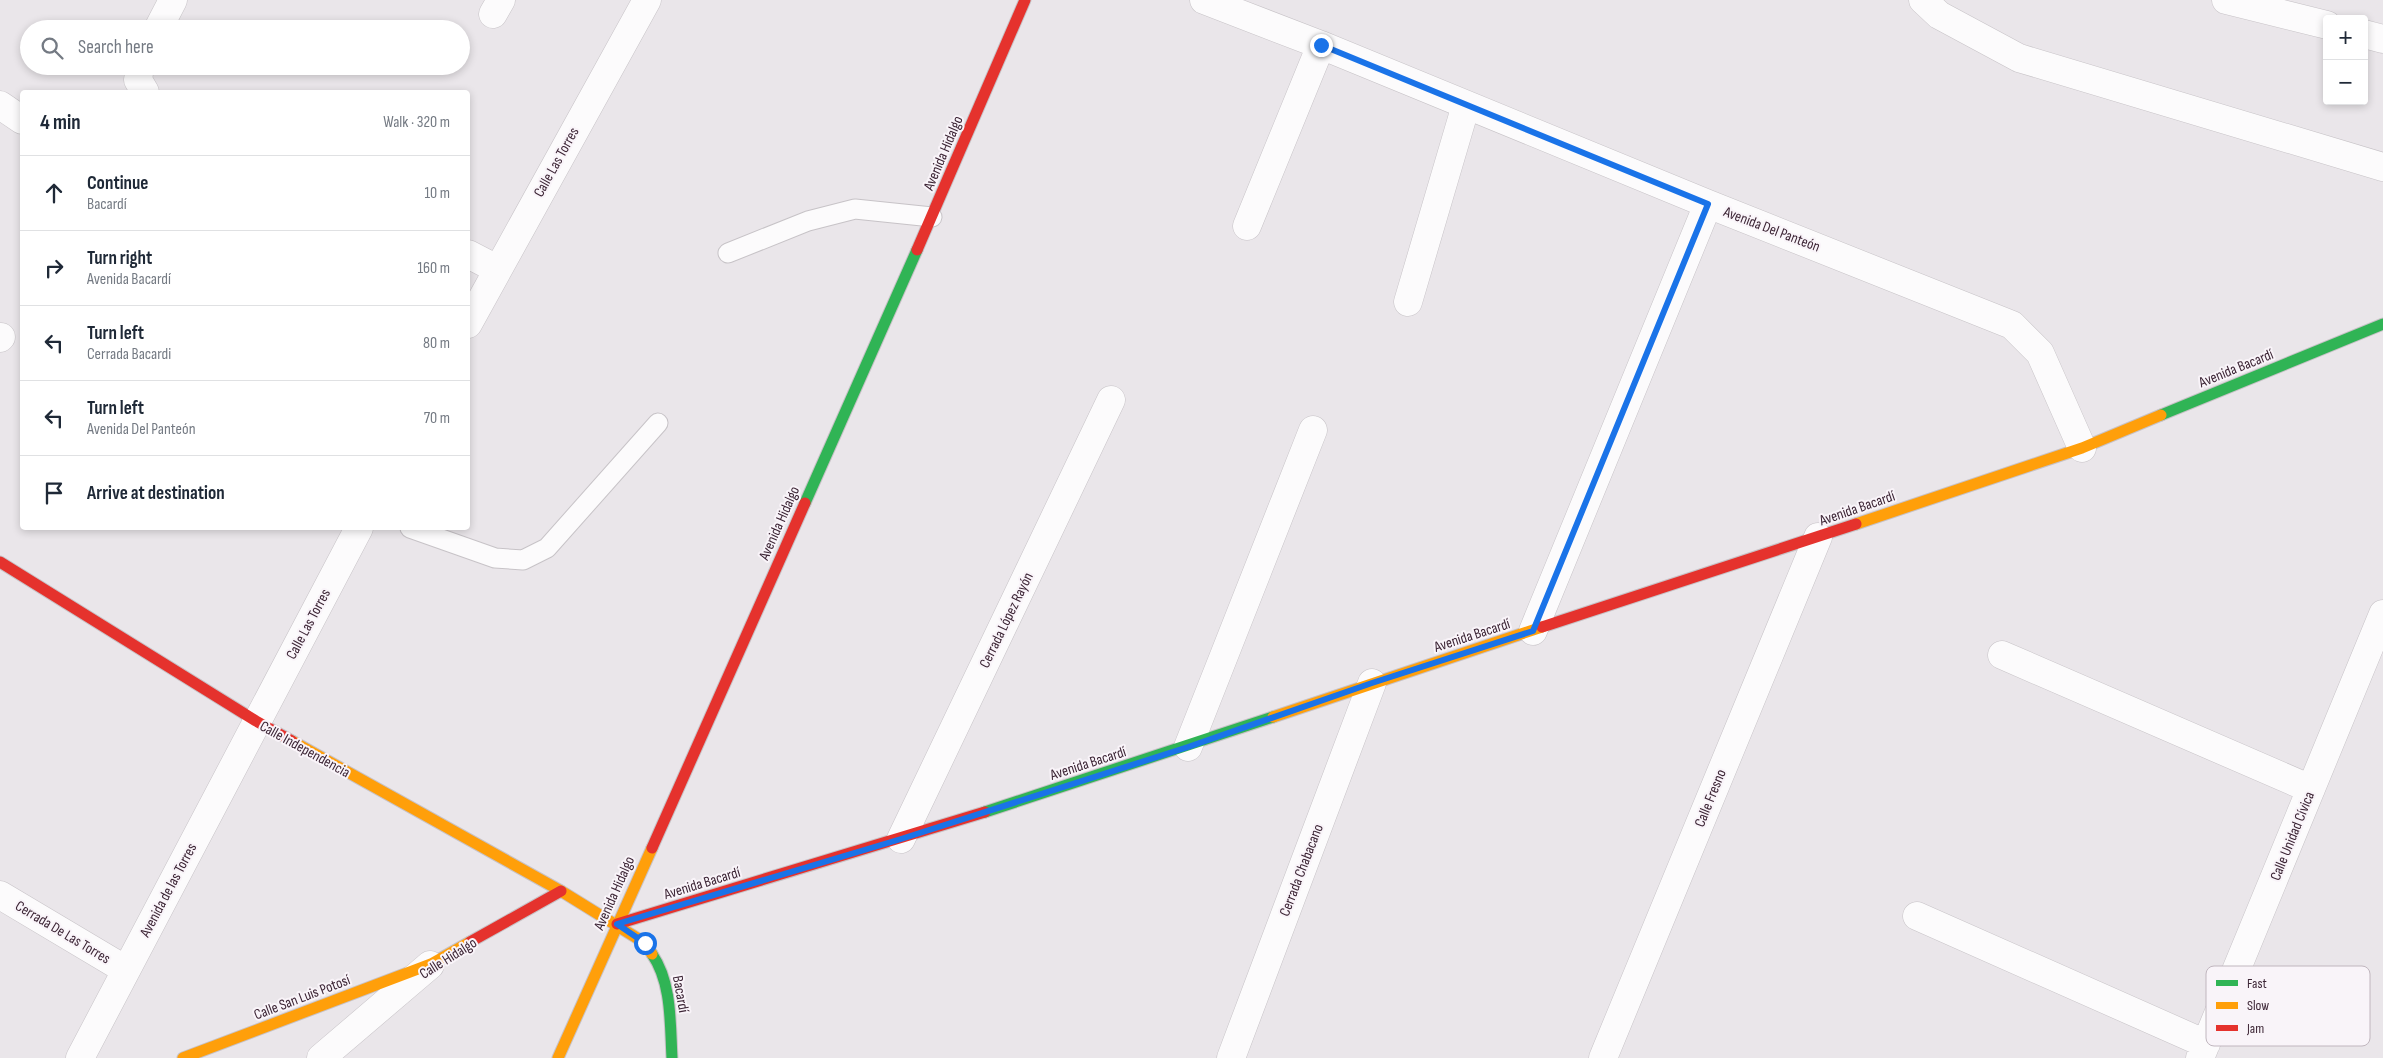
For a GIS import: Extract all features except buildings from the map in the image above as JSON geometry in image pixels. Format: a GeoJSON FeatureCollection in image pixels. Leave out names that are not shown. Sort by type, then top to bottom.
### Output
{"type":"FeatureCollection","features":[{"type":"Feature","properties":{"kind":"street"},"geometry":{"type":"LineString","coordinates":[[163,20],[173,0]]}},
{"type":"Feature","properties":{"kind":"street","name":"Calle Las Torres"},"geometry":{"type":"LineString","coordinates":[[470,320],[647,0]]}},
{"type":"Feature","properties":{"kind":"street","name":"Avenida Hidalgo"},"geometry":{"type":"LineString","coordinates":[[558,1058],[932,217],[1025,0]]}},
{"type":"Feature","properties":{"kind":"street","name":"Avenida Del Panteón"},"geometry":{"type":"LineString","coordinates":[[1204,0],[1321,45],[1708,204],[2012,325],[2040,353],[2082,448]]}},
{"type":"Feature","properties":{"kind":"street"},"geometry":{"type":"LineString","coordinates":[[1923,0],[1939,15],[2019,58],[2383,167]]}},
{"type":"Feature","properties":{"kind":"street"},"geometry":{"type":"LineString","coordinates":[[2226,0],[2323,24]]}},
{"type":"Feature","properties":{"kind":"street"},"geometry":{"type":"LineString","coordinates":[[2368,35],[2383,39]]}},
{"type":"Feature","properties":{"kind":"street"},"geometry":{"type":"LineString","coordinates":[[1247,226],[1321,45]]}},
{"type":"Feature","properties":{"kind":"street"},"geometry":{"type":"LineString","coordinates":[[1408,302],[1466,105]]}},
{"type":"Feature","properties":{"kind":"street"},"geometry":{"type":"LineString","coordinates":[[0,106],[20,119]]}},
{"type":"Feature","properties":{"kind":"street"},"geometry":{"type":"LineString","coordinates":[[1533,631],[1708,204]]}},
{"type":"Feature","properties":{"kind":"street"},"geometry":{"type":"LineString","coordinates":[[470,255],[497,269]]}},
{"type":"Feature","properties":{"kind":"street","name":"Avenida Bacardí"},"geometry":{"type":"LineString","coordinates":[[617,924],[901,839],[1188,747],[1372,683],[1818,538],[2082,448],[2383,324]]}},
{"type":"Feature","properties":{"kind":"street","name":"Cerrada López Rayón"},"geometry":{"type":"LineString","coordinates":[[901,839],[1111,400]]}},
{"type":"Feature","properties":{"kind":"street"},"geometry":{"type":"LineString","coordinates":[[1188,747],[1313,430]]}},
{"type":"Feature","properties":{"kind":"street","name":"Calle Las Torres"},"geometry":{"type":"LineString","coordinates":[[256,721],[359,530]]}},
{"type":"Feature","properties":{"kind":"street","name":"Calle Fresno"},"geometry":{"type":"LineString","coordinates":[[1603,1058],[1818,538]]}},
{"type":"Feature","properties":{"kind":"street","name":"Calle Independencia"},"geometry":{"type":"LineString","coordinates":[[1,566],[256,721],[617,924]]}},
{"type":"Feature","properties":{"kind":"street","name":"Calle Unidad Cívica"},"geometry":{"type":"LineString","coordinates":[[2238,966],[2383,614]]}},
{"type":"Feature","properties":{"kind":"street"},"geometry":{"type":"LineString","coordinates":[[2002,656],[2311,789]]}},
{"type":"Feature","properties":{"kind":"street","name":"Cerrada Chabacano"},"geometry":{"type":"LineString","coordinates":[[1231,1058],[1372,683]]}},
{"type":"Feature","properties":{"kind":"street","name":"Avenida de las Torres"},"geometry":{"type":"LineString","coordinates":[[80,1058],[256,721]]}},
{"type":"Feature","properties":{"kind":"street","name":"Calle Hidalgo"},"geometry":{"type":"LineString","coordinates":[[321,1058],[431,964],[561,891]]}},
{"type":"Feature","properties":{"kind":"street","name":"Cerrada De Las Torres"},"geometry":{"type":"LineString","coordinates":[[0,895],[126,970]]}},
{"type":"Feature","properties":{"kind":"street"},"geometry":{"type":"LineString","coordinates":[[1917,916],[2203,1051]]}},
{"type":"Feature","properties":{"kind":"street","name":"Bacardí"},"geometry":{"type":"LineString","coordinates":[[617,924],[645,943],[661,967],[670,1012],[672,1058]]}},
{"type":"Feature","properties":{"kind":"street","name":"Calle San Luis Potosí"},"geometry":{"type":"LineString","coordinates":[[182,1058],[431,964]]}},
{"type":"Feature","properties":{"kind":"lane"},"geometry":{"type":"LineString","coordinates":[[728,253],[808,221],[855,209],[932,217]]}},
{"type":"Feature","properties":{"kind":"lane"},"geometry":{"type":"LineString","coordinates":[[416,530],[495,558],[523,560],[547,548],[658,422]]}},
{"type":"Feature","properties":{"kind":"traffic: fast"},"geometry":{"type":"LineString","coordinates":[[805,503],[917,250]]}},
{"type":"Feature","properties":{"kind":"traffic: fast"},"geometry":{"type":"LineString","coordinates":[[2161,415],[2383,324]]}},
{"type":"Feature","properties":{"kind":"traffic: fast"},"geometry":{"type":"LineString","coordinates":[[985,812],[1273,717]]}},
{"type":"Feature","properties":{"kind":"traffic: fast"},"geometry":{"type":"LineString","coordinates":[[652,954],[659,965],[667,990],[672,1058]]}},
{"type":"Feature","properties":{"kind":"traffic: slow"},"geometry":{"type":"LineString","coordinates":[[1856,524],[2082,448],[2161,415]]}},
{"type":"Feature","properties":{"kind":"traffic: slow"},"geometry":{"type":"LineString","coordinates":[[1273,717],[1542,627]]}},
{"type":"Feature","properties":{"kind":"traffic: slow"},"geometry":{"type":"LineString","coordinates":[[292,741],[561,891],[645,943],[652,954]]}},
{"type":"Feature","properties":{"kind":"traffic: slow"},"geometry":{"type":"LineString","coordinates":[[558,1058],[652,848]]}},
{"type":"Feature","properties":{"kind":"traffic: slow"},"geometry":{"type":"LineString","coordinates":[[183,1058],[431,964],[470,942]]}},
{"type":"Feature","properties":{"kind":"traffic: jam"},"geometry":{"type":"LineString","coordinates":[[917,250],[1025,0]]}},
{"type":"Feature","properties":{"kind":"traffic: jam"},"geometry":{"type":"LineString","coordinates":[[652,848],[805,503]]}},
{"type":"Feature","properties":{"kind":"traffic: jam"},"geometry":{"type":"LineString","coordinates":[[1542,627],[1856,524]]}},
{"type":"Feature","properties":{"kind":"traffic: jam"},"geometry":{"type":"LineString","coordinates":[[0,562],[256,721],[292,741]]}},
{"type":"Feature","properties":{"kind":"traffic: jam"},"geometry":{"type":"LineString","coordinates":[[617,924],[985,812]]}},
{"type":"Feature","properties":{"kind":"traffic: jam"},"geometry":{"type":"LineString","coordinates":[[470,942],[561,891]]}},
{"type":"Feature","properties":{"kind":"route"},"geometry":{"type":"LineString","coordinates":[[645,943],[617,924],[901,839],[1188,747],[1372,683],[1533,631],[1708,204],[1321,45]]}}]}
